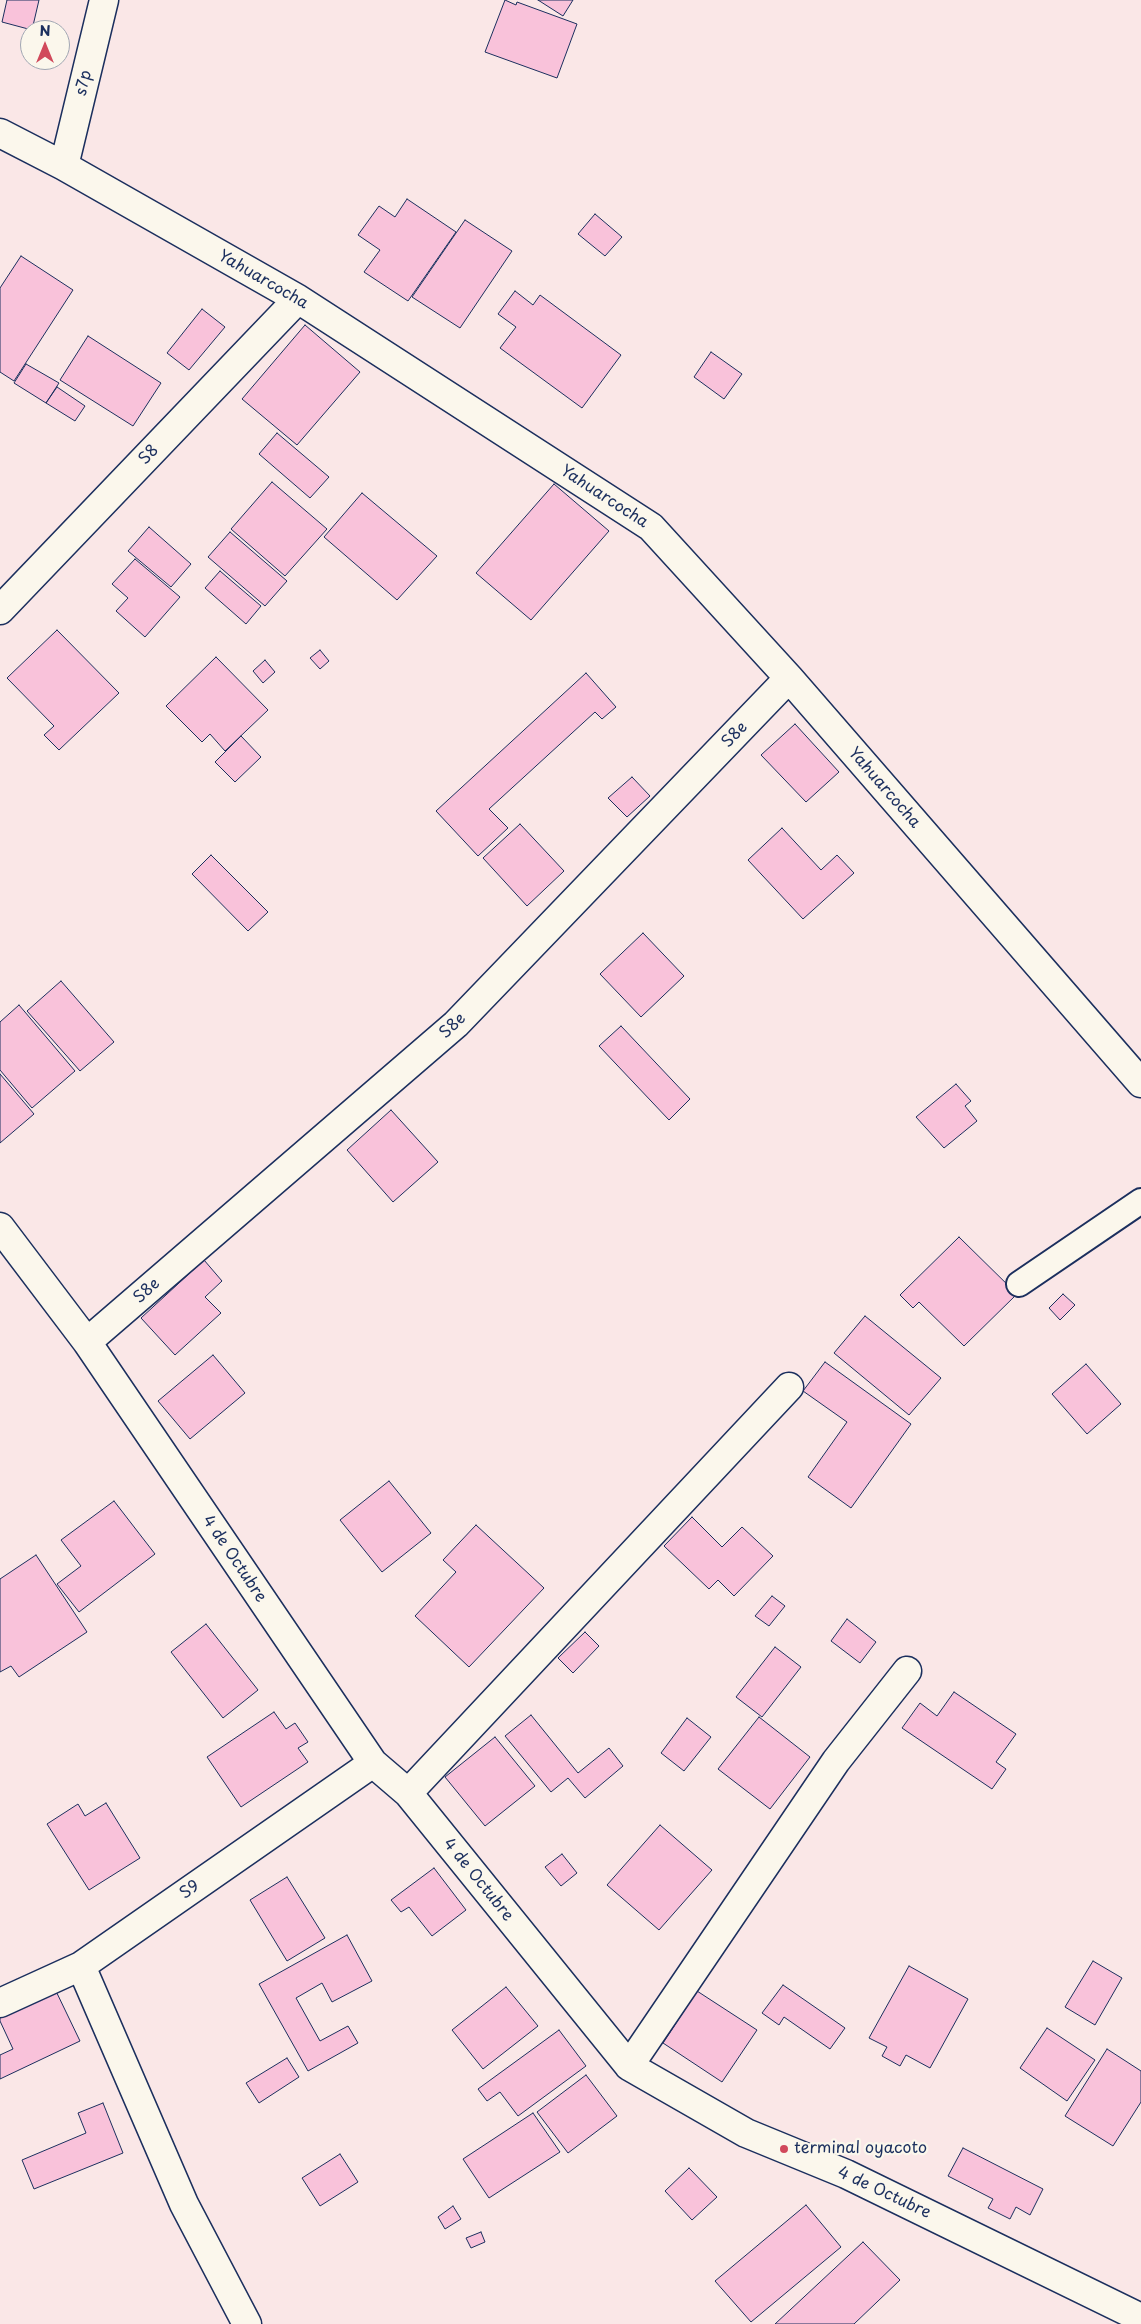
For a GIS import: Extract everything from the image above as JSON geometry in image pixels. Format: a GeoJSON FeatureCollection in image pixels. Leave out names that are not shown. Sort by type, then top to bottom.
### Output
{"type":"FeatureCollection","features":[{"type":"Feature","properties":{"kind":"street","name":"s7p"},"geometry":{"type":"LineString","coordinates":[[64,166],[104,0]]}},
{"type":"Feature","properties":{"kind":"street","name":"Yahuarcocha"},"geometry":{"type":"LineString","coordinates":[[0,134],[64,166],[298,299],[651,527],[789,678],[1141,1083]]}},
{"type":"Feature","properties":{"kind":"street","name":"S8"},"geometry":{"type":"LineString","coordinates":[[0,610],[298,299]]}},
{"type":"Feature","properties":{"kind":"street","name":"S8e"},"geometry":{"type":"LineString","coordinates":[[88,1342],[456,1024],[789,678]]}},
{"type":"Feature","properties":{"kind":"street","name":"4 de Octubre"},"geometry":{"type":"LineString","coordinates":[[0,1227],[88,1342],[373,1763],[408,1793],[629,2066],[746,2133],[846,2174],[1141,2318]]}},
{"type":"Feature","properties":{"kind":"street"},"geometry":{"type":"LineString","coordinates":[[408,1793],[789,1387]]}},
{"type":"Feature","properties":{"kind":"street"},"geometry":{"type":"LineString","coordinates":[[629,2066],[836,1761],[907,1671]]}},
{"type":"Feature","properties":{"kind":"street","name":"S9"},"geometry":{"type":"LineString","coordinates":[[0,2003],[81,1966],[373,1763]]}},
{"type":"Feature","properties":{"kind":"street"},"geometry":{"type":"LineString","coordinates":[[81,1966],[184,2204],[247,2324]]}},
{"type":"Feature","properties":{"kind":"lane"},"geometry":{"type":"LineString","coordinates":[[1019,1284],[1141,1201]]}},
{"type":"Feature","properties":{"kind":"building"},"geometry":{"type":"Polygon","coordinates":[[[7,0],[39,0],[34,20],[20,20],[20,27],[2,22],[7,0]]]}},
{"type":"Feature","properties":{"kind":"building"},"geometry":{"type":"Polygon","coordinates":[[[505,0],[516,5],[517,2],[577,24],[557,78],[485,52],[505,0]]]}},
{"type":"Feature","properties":{"kind":"building"},"geometry":{"type":"Polygon","coordinates":[[[538,0],[573,0],[563,16],[538,0]]]}},
{"type":"Feature","properties":{"kind":"building"},"geometry":{"type":"Polygon","coordinates":[[[407,199],[456,232],[408,301],[364,272],[380,250],[358,235],[379,206],[395,217],[407,199]]]}},
{"type":"Feature","properties":{"kind":"building"},"geometry":{"type":"Polygon","coordinates":[[[595,214],[622,237],[605,256],[578,234],[595,214]]]}},
{"type":"Feature","properties":{"kind":"building"},"geometry":{"type":"Polygon","coordinates":[[[465,220],[512,251],[460,328],[412,297],[465,220]]]}},
{"type":"Feature","properties":{"kind":"building"},"geometry":{"type":"Polygon","coordinates":[[[21,256],[73,290],[14,381],[0,372],[0,288],[21,256]]]}},
{"type":"Feature","properties":{"kind":"building"},"geometry":{"type":"Polygon","coordinates":[[[515,291],[533,305],[540,295],[621,355],[582,408],[500,348],[516,327],[498,314],[515,291]]]}},
{"type":"Feature","properties":{"kind":"building"},"geometry":{"type":"Polygon","coordinates":[[[202,309],[225,327],[189,370],[167,353],[202,309]]]}},
{"type":"Feature","properties":{"kind":"building"},"geometry":{"type":"Polygon","coordinates":[[[305,325],[360,372],[297,445],[242,399],[305,325]]]}},
{"type":"Feature","properties":{"kind":"building"},"geometry":{"type":"Polygon","coordinates":[[[88,336],[161,383],[133,426],[60,380],[88,336]]]}},
{"type":"Feature","properties":{"kind":"building"},"geometry":{"type":"Polygon","coordinates":[[[711,352],[742,374],[724,399],[694,377],[711,352]]]}},
{"type":"Feature","properties":{"kind":"building"},"geometry":{"type":"Polygon","coordinates":[[[26,364],[59,383],[46,403],[14,383],[26,364]]]}},
{"type":"Feature","properties":{"kind":"building"},"geometry":{"type":"Polygon","coordinates":[[[57,387],[85,406],[75,421],[46,403],[57,387]]]}},
{"type":"Feature","properties":{"kind":"building"},"geometry":{"type":"Polygon","coordinates":[[[277,433],[329,477],[310,498],[259,454],[277,433]]]}},
{"type":"Feature","properties":{"kind":"building"},"geometry":{"type":"Polygon","coordinates":[[[272,482],[327,529],[285,576],[231,529],[272,482]]]}},
{"type":"Feature","properties":{"kind":"building"},"geometry":{"type":"Polygon","coordinates":[[[554,484],[609,531],[531,620],[476,573],[554,484]]]}},
{"type":"Feature","properties":{"kind":"building"},"geometry":{"type":"Polygon","coordinates":[[[362,493],[437,556],[397,600],[324,537],[362,493]]]}},
{"type":"Feature","properties":{"kind":"building"},"geometry":{"type":"Polygon","coordinates":[[[149,527],[191,564],[171,587],[128,551],[149,527]]]}},
{"type":"Feature","properties":{"kind":"building"},"geometry":{"type":"Polygon","coordinates":[[[230,532],[287,581],[265,606],[208,557],[230,532]]]}},
{"type":"Feature","properties":{"kind":"building"},"geometry":{"type":"Polygon","coordinates":[[[135,559],[180,597],[145,637],[116,611],[128,598],[112,584],[135,559]]]}},
{"type":"Feature","properties":{"kind":"building"},"geometry":{"type":"Polygon","coordinates":[[[220,571],[261,606],[246,624],[205,588],[220,571]]]}},
{"type":"Feature","properties":{"kind":"building"},"geometry":{"type":"Polygon","coordinates":[[[57,630],[119,693],[59,750],[44,735],[54,726],[7,678],[57,630]]]}},
{"type":"Feature","properties":{"kind":"building"},"geometry":{"type":"Polygon","coordinates":[[[320,650],[329,661],[320,669],[310,658],[320,650]]]}},
{"type":"Feature","properties":{"kind":"building"},"geometry":{"type":"Polygon","coordinates":[[[216,657],[268,710],[225,751],[210,734],[202,742],[166,706],[216,657]]]}},
{"type":"Feature","properties":{"kind":"building"},"geometry":{"type":"Polygon","coordinates":[[[265,660],[275,672],[263,683],[253,671],[265,660]]]}},
{"type":"Feature","properties":{"kind":"building"},"geometry":{"type":"Polygon","coordinates":[[[586,673],[616,707],[602,719],[595,712],[489,809],[508,828],[478,856],[436,811],[586,673]]]}},
{"type":"Feature","properties":{"kind":"building"},"geometry":{"type":"Polygon","coordinates":[[[795,724],[839,772],[806,802],[761,755],[795,724]]]}},
{"type":"Feature","properties":{"kind":"building"},"geometry":{"type":"Polygon","coordinates":[[[241,736],[261,757],[235,782],[215,762],[241,736]]]}},
{"type":"Feature","properties":{"kind":"building"},"geometry":{"type":"Polygon","coordinates":[[[632,777],[650,796],[627,817],[608,798],[632,777]]]}},
{"type":"Feature","properties":{"kind":"building"},"geometry":{"type":"Polygon","coordinates":[[[520,824],[564,871],[527,906],[483,858],[520,824]]]}},
{"type":"Feature","properties":{"kind":"building"},"geometry":{"type":"Polygon","coordinates":[[[782,828],[821,870],[837,855],[854,873],[803,919],[748,860],[782,828]]]}},
{"type":"Feature","properties":{"kind":"building"},"geometry":{"type":"Polygon","coordinates":[[[211,855],[268,912],[248,931],[192,874],[211,855]]]}},
{"type":"Feature","properties":{"kind":"building"},"geometry":{"type":"Polygon","coordinates":[[[643,933],[684,976],[641,1017],[600,974],[643,933]]]}},
{"type":"Feature","properties":{"kind":"building"},"geometry":{"type":"Polygon","coordinates":[[[61,981],[114,1042],[80,1071],[27,1011],[61,981]]]}},
{"type":"Feature","properties":{"kind":"building"},"geometry":{"type":"Polygon","coordinates":[[[19,1005],[75,1071],[32,1108],[0,1070],[0,1022],[19,1005]]]}},
{"type":"Feature","properties":{"kind":"building"},"geometry":{"type":"Polygon","coordinates":[[[621,1026],[690,1099],[669,1120],[599,1046],[621,1026]]]}},
{"type":"Feature","properties":{"kind":"building"},"geometry":{"type":"Polygon","coordinates":[[[0,1074],[34,1114],[0,1143],[0,1074]]]}},
{"type":"Feature","properties":{"kind":"building"},"geometry":{"type":"Polygon","coordinates":[[[956,1084],[971,1101],[965,1106],[977,1121],[944,1148],[916,1117],[956,1084]]]}},
{"type":"Feature","properties":{"kind":"building"},"geometry":{"type":"Polygon","coordinates":[[[391,1110],[438,1162],[393,1202],[347,1150],[391,1110]]]}},
{"type":"Feature","properties":{"kind":"building"},"geometry":{"type":"Polygon","coordinates":[[[959,1237],[1017,1294],[964,1346],[919,1302],[913,1308],[900,1295],[959,1237]]]}},
{"type":"Feature","properties":{"kind":"building"},"geometry":{"type":"Polygon","coordinates":[[[204,1260],[222,1281],[205,1297],[221,1313],[175,1355],[141,1318],[204,1260]]]}},
{"type":"Feature","properties":{"kind":"building"},"geometry":{"type":"Polygon","coordinates":[[[1063,1294],[1075,1305],[1060,1320],[1049,1308],[1063,1294]]]}},
{"type":"Feature","properties":{"kind":"building"},"geometry":{"type":"Polygon","coordinates":[[[865,1316],[941,1378],[909,1415],[834,1353],[865,1316]]]}},
{"type":"Feature","properties":{"kind":"building"},"geometry":{"type":"Polygon","coordinates":[[[213,1355],[245,1393],[190,1439],[158,1401],[213,1355]]]}},
{"type":"Feature","properties":{"kind":"building"},"geometry":{"type":"Polygon","coordinates":[[[825,1362],[911,1424],[851,1508],[808,1477],[847,1422],[803,1391],[825,1362]]]}},
{"type":"Feature","properties":{"kind":"building"},"geometry":{"type":"Polygon","coordinates":[[[1086,1364],[1121,1404],[1087,1434],[1052,1394],[1086,1364]]]}},
{"type":"Feature","properties":{"kind":"building"},"geometry":{"type":"Polygon","coordinates":[[[389,1481],[431,1533],[382,1572],[340,1520],[389,1481]]]}},
{"type":"Feature","properties":{"kind":"building"},"geometry":{"type":"Polygon","coordinates":[[[114,1501],[155,1554],[79,1612],[57,1584],[81,1566],[61,1540],[114,1501]]]}},
{"type":"Feature","properties":{"kind":"building"},"geometry":{"type":"Polygon","coordinates":[[[692,1517],[722,1547],[742,1527],[773,1556],[734,1596],[718,1580],[709,1589],[664,1546],[692,1517]]]}},
{"type":"Feature","properties":{"kind":"building"},"geometry":{"type":"Polygon","coordinates":[[[476,1525],[544,1588],[469,1667],[415,1616],[456,1572],[443,1560],[476,1525]]]}},
{"type":"Feature","properties":{"kind":"building"},"geometry":{"type":"Polygon","coordinates":[[[36,1555],[87,1632],[19,1677],[11,1666],[0,1672],[0,1579],[36,1555]]]}},
{"type":"Feature","properties":{"kind":"building"},"geometry":{"type":"Polygon","coordinates":[[[772,1596],[785,1606],[769,1626],[755,1616],[772,1596]]]}},
{"type":"Feature","properties":{"kind":"building"},"geometry":{"type":"Polygon","coordinates":[[[847,1619],[876,1642],[860,1663],[831,1641],[847,1619]]]}},
{"type":"Feature","properties":{"kind":"building"},"geometry":{"type":"Polygon","coordinates":[[[206,1624],[258,1690],[223,1718],[171,1652],[206,1624]]]}},
{"type":"Feature","properties":{"kind":"building"},"geometry":{"type":"Polygon","coordinates":[[[585,1632],[599,1646],[573,1673],[558,1658],[585,1632]]]}},
{"type":"Feature","properties":{"kind":"building"},"geometry":{"type":"Polygon","coordinates":[[[775,1647],[801,1667],[762,1717],[736,1697],[775,1647]]]}},
{"type":"Feature","properties":{"kind":"building"},"geometry":{"type":"Polygon","coordinates":[[[954,1692],[1016,1734],[996,1762],[1006,1769],[992,1789],[902,1728],[920,1703],[937,1716],[954,1692]]]}},
{"type":"Feature","properties":{"kind":"building"},"geometry":{"type":"Polygon","coordinates":[[[274,1712],[286,1729],[295,1723],[308,1742],[298,1748],[308,1762],[241,1807],[207,1757],[274,1712]]]}},
{"type":"Feature","properties":{"kind":"building"},"geometry":{"type":"Polygon","coordinates":[[[531,1715],[578,1773],[609,1748],[623,1766],[585,1798],[568,1778],[551,1792],[505,1736],[531,1715]]]}},
{"type":"Feature","properties":{"kind":"building"},"geometry":{"type":"Polygon","coordinates":[[[759,1717],[810,1757],[770,1809],[718,1769],[759,1717]]]}},
{"type":"Feature","properties":{"kind":"building"},"geometry":{"type":"Polygon","coordinates":[[[687,1718],[711,1737],[684,1771],[661,1753],[687,1718]]]}},
{"type":"Feature","properties":{"kind":"building"},"geometry":{"type":"Polygon","coordinates":[[[495,1737],[535,1786],[485,1826],[445,1777],[495,1737]]]}},
{"type":"Feature","properties":{"kind":"building"},"geometry":{"type":"Polygon","coordinates":[[[106,1803],[140,1858],[89,1890],[47,1824],[78,1804],[85,1816],[106,1803]]]}},
{"type":"Feature","properties":{"kind":"building"},"geometry":{"type":"Polygon","coordinates":[[[660,1825],[712,1870],[659,1930],[607,1885],[660,1825]]]}},
{"type":"Feature","properties":{"kind":"building"},"geometry":{"type":"Polygon","coordinates":[[[562,1854],[577,1873],[561,1886],[545,1867],[562,1854]]]}},
{"type":"Feature","properties":{"kind":"building"},"geometry":{"type":"Polygon","coordinates":[[[434,1868],[466,1910],[432,1936],[409,1907],[401,1912],[391,1900],[434,1868]]]}},
{"type":"Feature","properties":{"kind":"building"},"geometry":{"type":"Polygon","coordinates":[[[287,1877],[325,1938],[287,1961],[250,1900],[287,1877]]]}},
{"type":"Feature","properties":{"kind":"building"},"geometry":{"type":"Polygon","coordinates":[[[347,1935],[372,1981],[332,2002],[322,1983],[296,1998],[320,2041],[348,2026],[358,2043],[308,2071],[259,1984],[347,1935]]]}},
{"type":"Feature","properties":{"kind":"building"},"geometry":{"type":"Polygon","coordinates":[[[1093,1961],[1122,1978],[1095,2025],[1065,2007],[1093,1961]]]}},
{"type":"Feature","properties":{"kind":"building"},"geometry":{"type":"Polygon","coordinates":[[[909,1966],[968,1999],[930,2068],[906,2055],[900,2066],[882,2056],[887,2047],[869,2038],[909,1966]]]}},
{"type":"Feature","properties":{"kind":"building"},"geometry":{"type":"Polygon","coordinates":[[[783,1985],[845,2028],[830,2049],[784,2017],[779,2025],[762,2013],[783,1985]]]}},
{"type":"Feature","properties":{"kind":"building"},"geometry":{"type":"Polygon","coordinates":[[[54,1987],[80,2041],[0,2079],[0,2055],[13,2049],[0,2021],[0,2012],[54,1987]]]}},
{"type":"Feature","properties":{"kind":"building"},"geometry":{"type":"Polygon","coordinates":[[[506,1987],[538,2026],[483,2069],[452,2030],[506,1987]]]}},
{"type":"Feature","properties":{"kind":"building"},"geometry":{"type":"Polygon","coordinates":[[[697,1991],[757,2030],[722,2082],[663,2043],[697,1991]]]}},
{"type":"Feature","properties":{"kind":"building"},"geometry":{"type":"Polygon","coordinates":[[[1047,2028],[1095,2060],[1067,2101],[1020,2068],[1047,2028]]]}},
{"type":"Feature","properties":{"kind":"building"},"geometry":{"type":"Polygon","coordinates":[[[559,2030],[586,2066],[518,2116],[500,2092],[487,2101],[478,2089],[559,2030]]]}},
{"type":"Feature","properties":{"kind":"building"},"geometry":{"type":"Polygon","coordinates":[[[1107,2049],[1141,2071],[1141,2102],[1113,2146],[1065,2116],[1107,2049]]]}},
{"type":"Feature","properties":{"kind":"building"},"geometry":{"type":"Polygon","coordinates":[[[287,2058],[299,2077],[259,2103],[246,2083],[287,2058]]]}},
{"type":"Feature","properties":{"kind":"building"},"geometry":{"type":"Polygon","coordinates":[[[586,2075],[617,2116],[568,2153],[537,2112],[586,2075]]]}},
{"type":"Feature","properties":{"kind":"building"},"geometry":{"type":"Polygon","coordinates":[[[103,2103],[123,2153],[34,2189],[22,2160],[86,2133],[78,2113],[103,2103]]]}},
{"type":"Feature","properties":{"kind":"building"},"geometry":{"type":"Polygon","coordinates":[[[533,2113],[560,2152],[489,2198],[463,2159],[533,2113]]]}},
{"type":"Feature","properties":{"kind":"building"},"geometry":{"type":"Polygon","coordinates":[[[963,2148],[1043,2189],[1030,2215],[1016,2207],[1010,2219],[988,2208],[993,2199],[948,2176],[963,2148]]]}},
{"type":"Feature","properties":{"kind":"building"},"geometry":{"type":"Polygon","coordinates":[[[340,2154],[358,2182],[320,2206],[302,2178],[340,2154]]]}},
{"type":"Feature","properties":{"kind":"building"},"geometry":{"type":"Polygon","coordinates":[[[689,2168],[717,2197],[692,2220],[665,2191],[689,2168]]]}},
{"type":"Feature","properties":{"kind":"building"},"geometry":{"type":"Polygon","coordinates":[[[806,2205],[841,2247],[751,2322],[715,2281],[806,2205]]]}},
{"type":"Feature","properties":{"kind":"building"},"geometry":{"type":"Polygon","coordinates":[[[453,2206],[461,2219],[445,2229],[438,2217],[453,2206]]]}},
{"type":"Feature","properties":{"kind":"building"},"geometry":{"type":"Polygon","coordinates":[[[481,2232],[485,2242],[471,2248],[466,2238],[481,2232]]]}},
{"type":"Feature","properties":{"kind":"building"},"geometry":{"type":"Polygon","coordinates":[[[863,2242],[900,2280],[854,2324],[775,2324],[863,2242]]]}},
{"type":"Feature","properties":{"kind":"place","name":"terminal oyacoto"},"geometry":{"type":"Point","coordinates":[784,2149]}}]}
